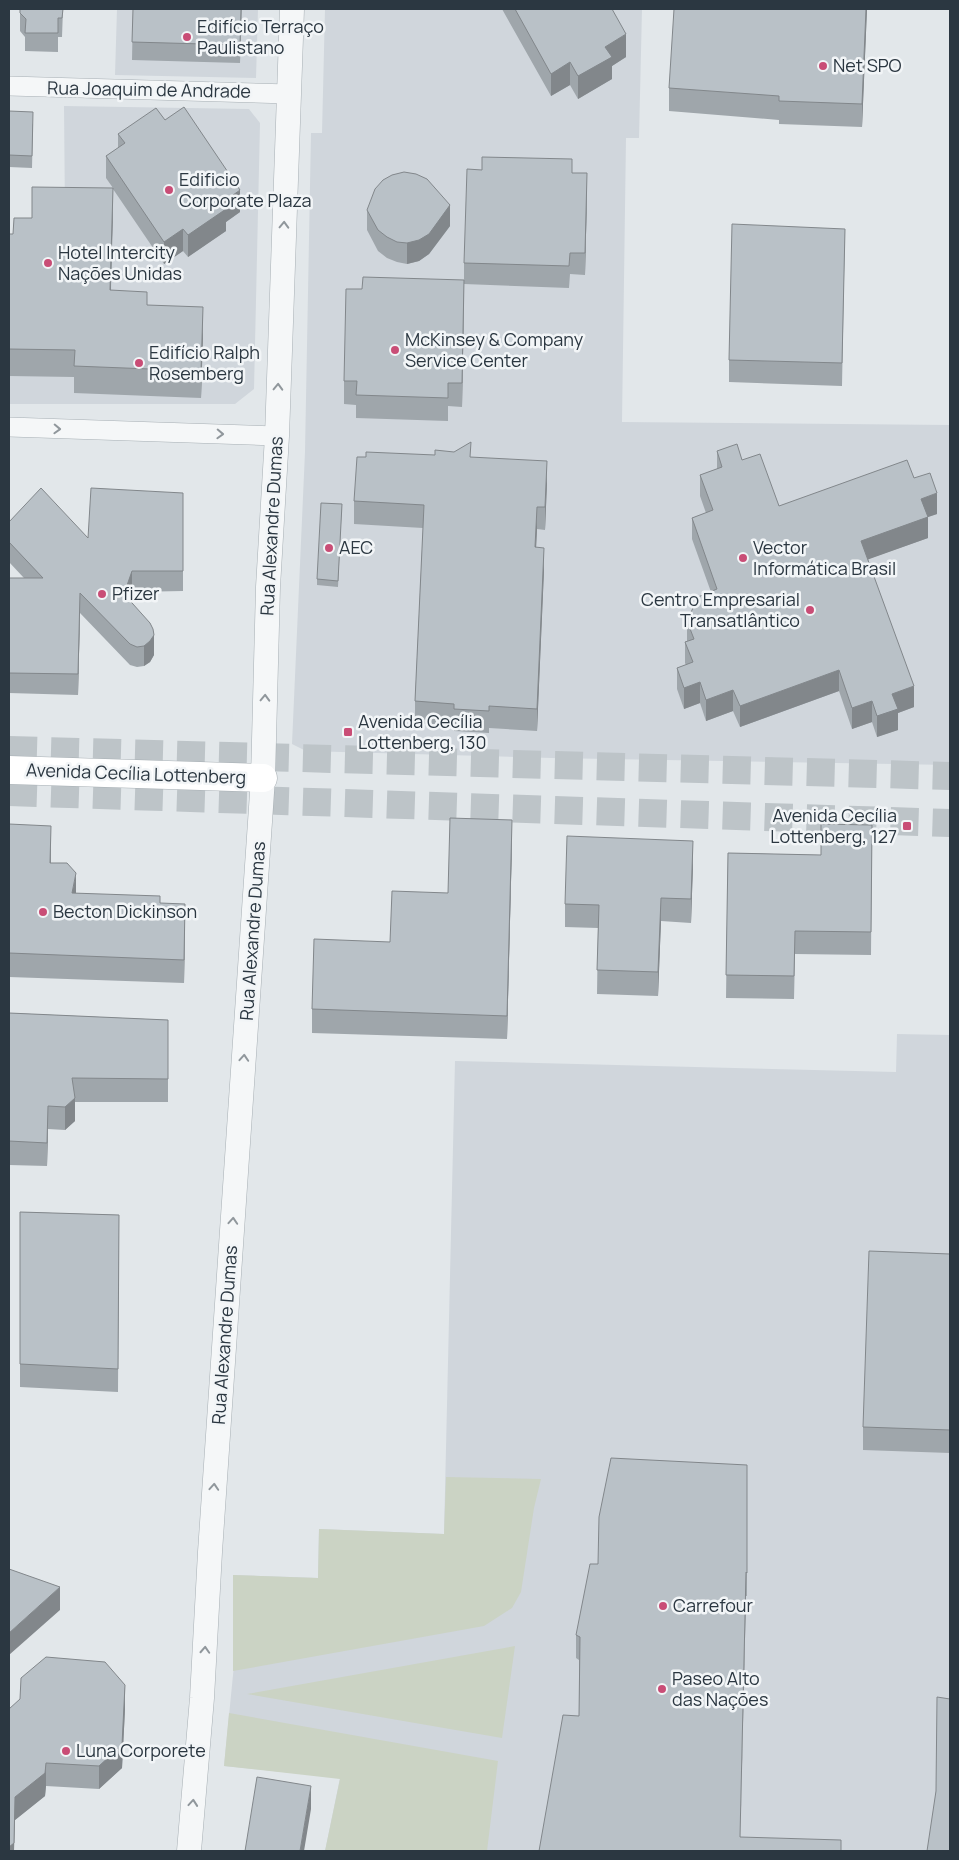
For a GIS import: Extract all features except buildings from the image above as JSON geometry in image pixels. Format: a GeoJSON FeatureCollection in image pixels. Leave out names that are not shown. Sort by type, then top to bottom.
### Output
{"type":"FeatureCollection","features":[{"type":"Feature","properties":{"kind":"main road","name":"Avenida Cecília Lottenberg"},"geometry":{"type":"LineString","coordinates":[[9,770],[263,778]]}},
{"type":"Feature","properties":{"kind":"street","name":"Rua Alexandre Dumas"},"geometry":{"type":"LineString","coordinates":[[189,1851],[202,1698],[210,1552],[263,778],[268,587],[276,436],[292,9]]}},
{"type":"Feature","properties":{"kind":"street","name":"Rua Joaquim de Andrade"},"geometry":{"type":"LineString","coordinates":[[9,86],[289,94]]}},
{"type":"Feature","properties":{"kind":"street"},"geometry":{"type":"LineString","coordinates":[[9,427],[276,436]]}},
{"type":"Feature","properties":{"kind":"shaded area"},"geometry":{"type":"Polygon","coordinates":[[[117,9],[258,9],[256,78],[115,75],[117,9]]]}},
{"type":"Feature","properties":{"kind":"shaded area"},"geometry":{"type":"Polygon","coordinates":[[[325,9],[642,9],[639,138],[626,138],[622,422],[950,425],[950,765],[552,758],[306,751],[292,744],[305,452],[311,133],[322,133],[325,9]]]}},
{"type":"Feature","properties":{"kind":"shaded area"},"geometry":{"type":"Polygon","coordinates":[[[64,106],[249,109],[260,123],[254,389],[235,404],[9,404],[9,376],[44,376],[65,215],[64,106]]]}},
{"type":"Feature","properties":{"kind":"shaded area"},"geometry":{"type":"Polygon","coordinates":[[[897,1034],[950,1035],[950,1851],[325,1851],[340,1778],[224,1766],[234,1665],[233,1575],[318,1578],[319,1529],[444,1534],[455,1061],[896,1072],[897,1034]]]}},
{"type":"Feature","properties":{"kind":"green space"},"geometry":{"type":"Polygon","coordinates":[[[446,1477],[541,1479],[534,1508],[521,1592],[512,1608],[484,1626],[233,1671],[233,1575],[318,1578],[319,1529],[444,1534],[446,1477]]]}},
{"type":"Feature","properties":{"kind":"green space"},"geometry":{"type":"Polygon","coordinates":[[[515,1646],[502,1738],[247,1694],[515,1646]]]}},
{"type":"Feature","properties":{"kind":"green space"},"geometry":{"type":"Polygon","coordinates":[[[229,1713],[498,1761],[487,1851],[325,1851],[340,1779],[224,1766],[229,1713]]]}},
{"type":"Feature","properties":{"kind":"tunnel"},"geometry":{"type":"LineString","coordinates":[[9,750],[950,776]]}},
{"type":"Feature","properties":{"kind":"tunnel"},"geometry":{"type":"LineString","coordinates":[[9,792],[950,823]]}},
{"type":"Feature","properties":{"kind":"place","name":"Edifício Terraço Paulistano"},"geometry":{"type":"Point","coordinates":[187,37]}},
{"type":"Feature","properties":{"kind":"place","name":"Net SPO"},"geometry":{"type":"Point","coordinates":[823,66]}},
{"type":"Feature","properties":{"kind":"place","name":"Edificio Corporate Plaza"},"geometry":{"type":"Point","coordinates":[169,190]}},
{"type":"Feature","properties":{"kind":"place","name":"Hotel Intercity Nações Unidas"},"geometry":{"type":"Point","coordinates":[48,263]}},
{"type":"Feature","properties":{"kind":"place","name":"McKinsey & Company Service Center"},"geometry":{"type":"Point","coordinates":[395,350]}},
{"type":"Feature","properties":{"kind":"place","name":"Edifício Ralph Rosemberg"},"geometry":{"type":"Point","coordinates":[139,363]}},
{"type":"Feature","properties":{"kind":"place","name":"AEC"},"geometry":{"type":"Point","coordinates":[329,548]}},
{"type":"Feature","properties":{"kind":"place","name":"Vector Informática Brasil"},"geometry":{"type":"Point","coordinates":[743,558]}},
{"type":"Feature","properties":{"kind":"place","name":"Pfizer"},"geometry":{"type":"Point","coordinates":[102,594]}},
{"type":"Feature","properties":{"kind":"place","name":"Centro Empresarial Transatlântico"},"geometry":{"type":"Point","coordinates":[810,610]}},
{"type":"Feature","properties":{"kind":"place","name":"Avenida Cecília Lottenberg, 130"},"geometry":{"type":"Point","coordinates":[348,732]}},
{"type":"Feature","properties":{"kind":"place","name":"Avenida Cecília Lottenberg, 127"},"geometry":{"type":"Point","coordinates":[907,826]}},
{"type":"Feature","properties":{"kind":"place","name":"Becton Dickinson"},"geometry":{"type":"Point","coordinates":[43,912]}},
{"type":"Feature","properties":{"kind":"place","name":"Carrefour"},"geometry":{"type":"Point","coordinates":[663,1606]}},
{"type":"Feature","properties":{"kind":"place","name":"Paseo Alto das Nações"},"geometry":{"type":"Point","coordinates":[662,1689]}},
{"type":"Feature","properties":{"kind":"place","name":"Luna Corporete"},"geometry":{"type":"Point","coordinates":[66,1751]}}]}
